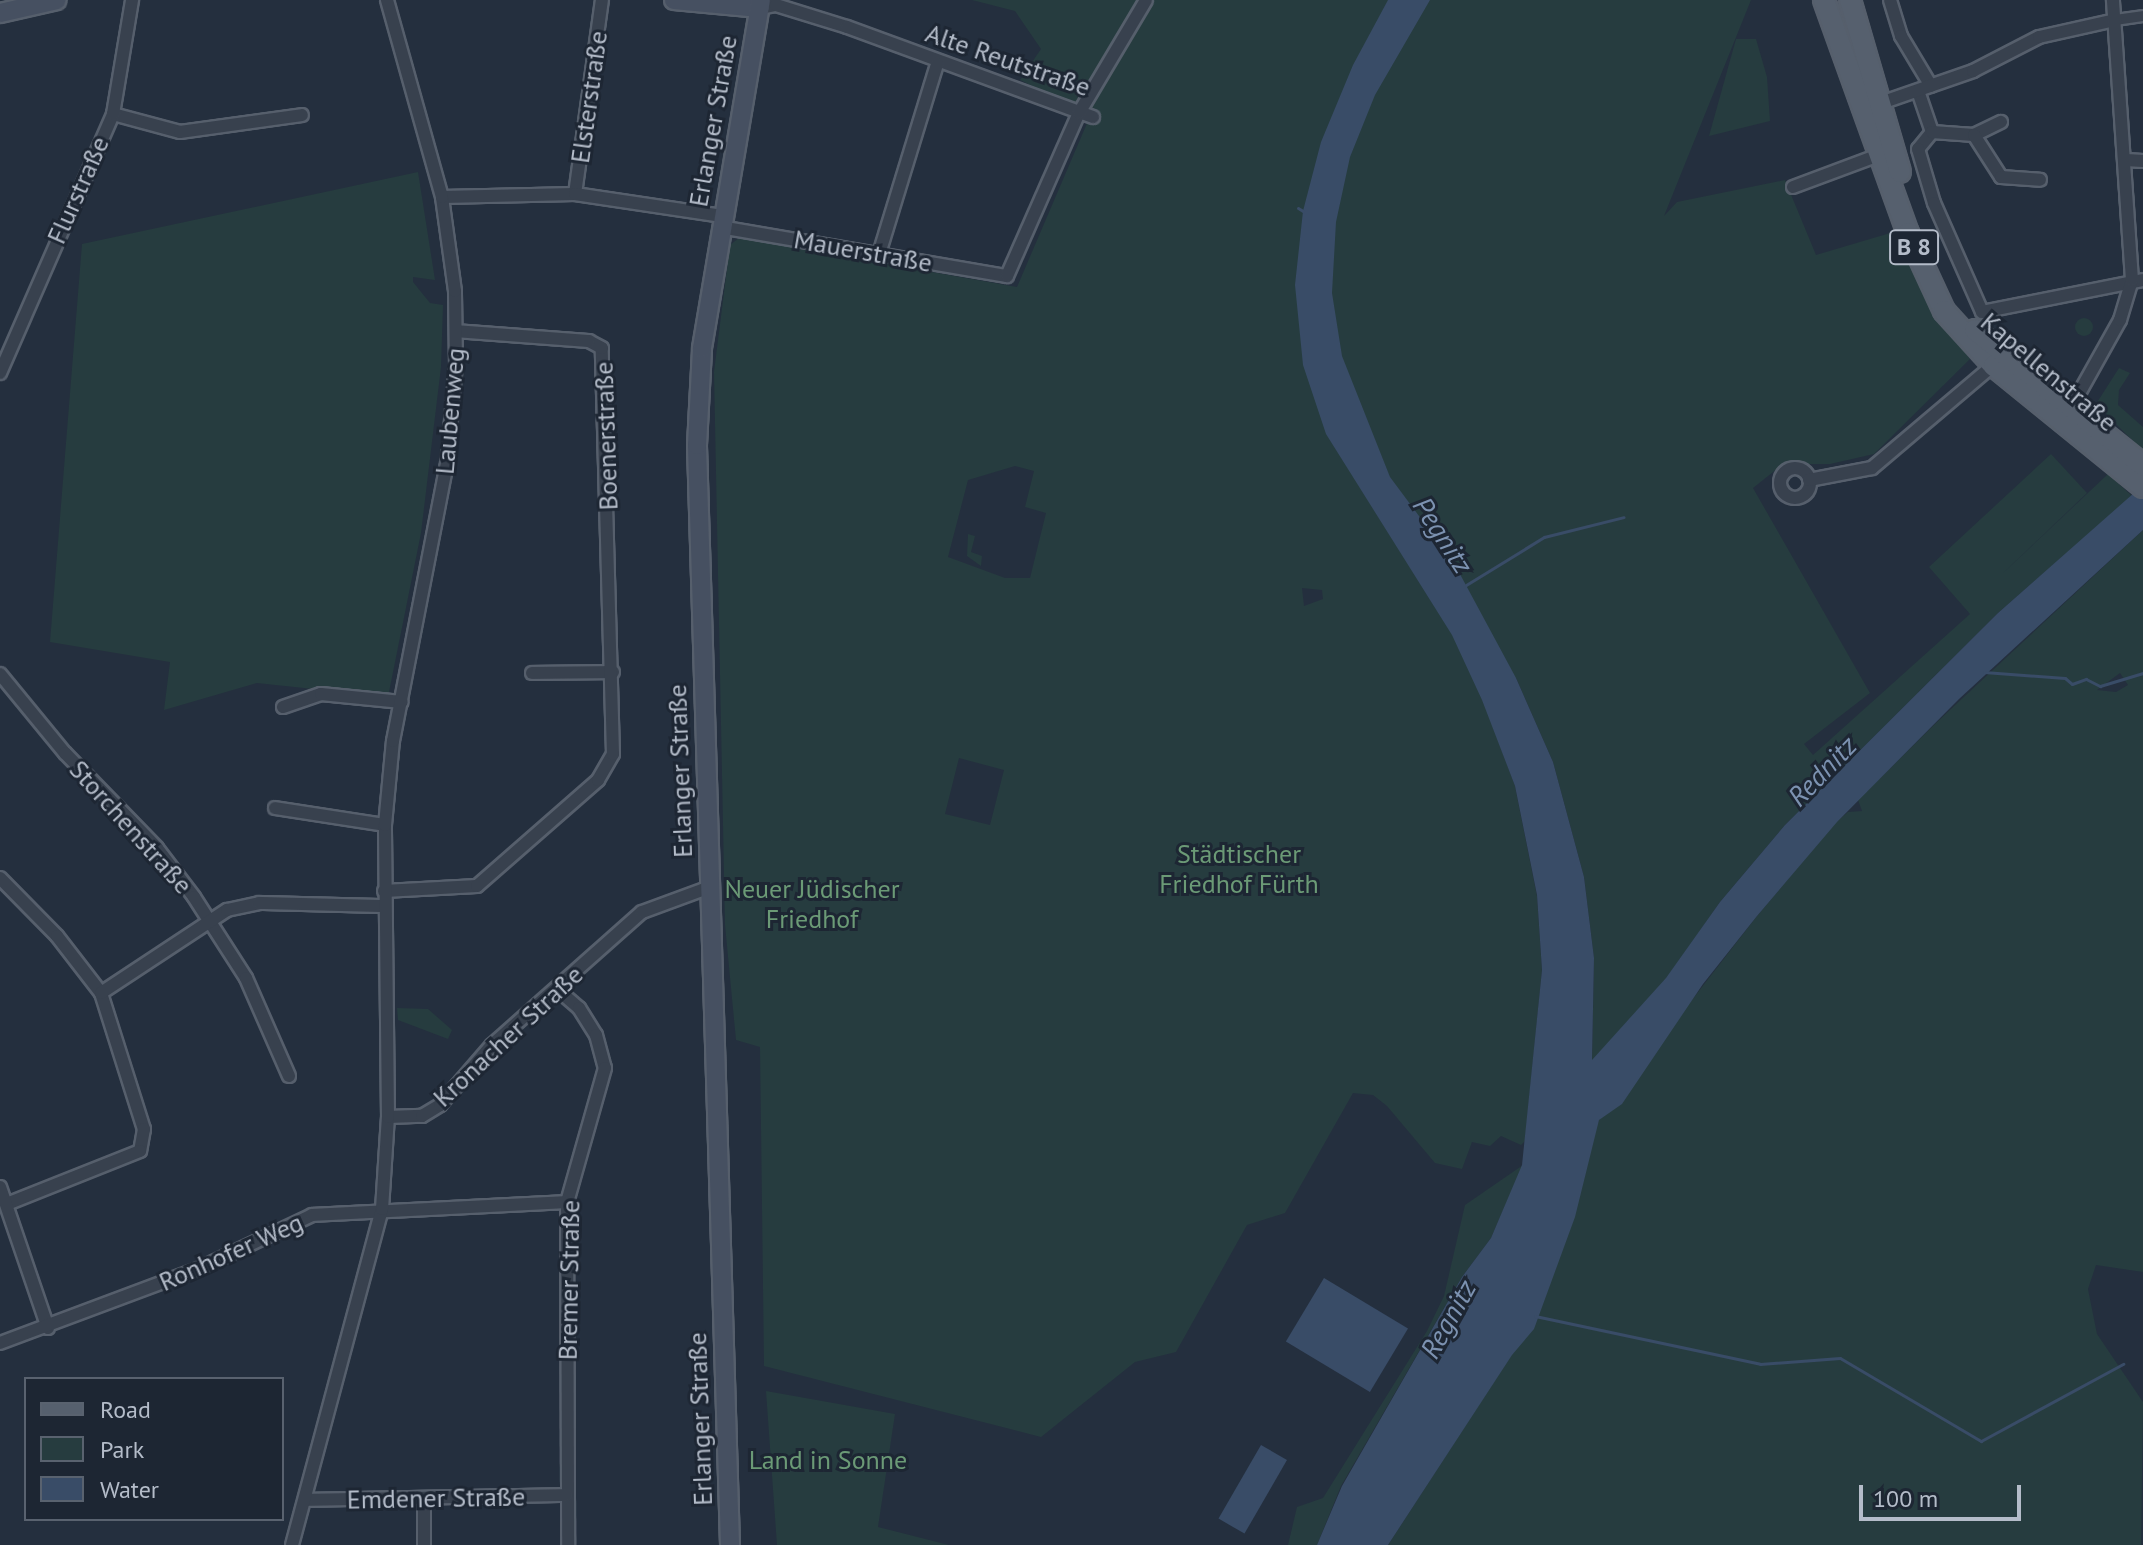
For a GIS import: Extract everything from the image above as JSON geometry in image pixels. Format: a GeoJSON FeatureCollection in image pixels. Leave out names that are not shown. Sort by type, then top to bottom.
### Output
{"type":"FeatureCollection","features":[{"type":"Feature","properties":{"kind":"main road"},"geometry":{"type":"LineString","coordinates":[[0,13],[57,0]]}},
{"type":"Feature","properties":{"kind":"main road","name":"Alte Reutstraße"},"geometry":{"type":"LineString","coordinates":[[674,0],[761,4]]}},
{"type":"Feature","properties":{"kind":"main road","name":"Kapellenstraße"},"geometry":{"type":"LineString","coordinates":[[1824,0],[1872,106]]}},
{"type":"Feature","properties":{"kind":"main road","name":"Kapellenstraße"},"geometry":{"type":"LineString","coordinates":[[1850,0],[1872,106],[1931,287],[1961,333],[2130,460],[2143,487]]}},
{"type":"Feature","properties":{"kind":"main road","name":"Erlanger Straße"},"geometry":{"type":"LineString","coordinates":[[730,1545],[697,445],[702,348],[721,222],[761,4]]}},
{"type":"Feature","properties":{"kind":"street","name":"Flurstraße"},"geometry":{"type":"LineString","coordinates":[[0,373],[113,114],[132,0]]}},
{"type":"Feature","properties":{"kind":"street","name":"Laubenweg"},"geometry":{"type":"LineString","coordinates":[[387,0],[442,197],[457,331],[447,464],[402,702],[385,825],[388,1117]]}},
{"type":"Feature","properties":{"kind":"street","name":"Elsterstraße"},"geometry":{"type":"LineString","coordinates":[[575,194],[602,0]]}},
{"type":"Feature","properties":{"kind":"street"},"geometry":{"type":"LineString","coordinates":[[1079,113],[1146,0]]}},
{"type":"Feature","properties":{"kind":"street"},"geometry":{"type":"LineString","coordinates":[[1890,0],[1901,36],[1931,86]]}},
{"type":"Feature","properties":{"kind":"street"},"geometry":{"type":"LineString","coordinates":[[2068,412],[2120,320],[2137,280],[2113,0]]}},
{"type":"Feature","properties":{"kind":"street","name":"Alte Reutstraße"},"geometry":{"type":"LineString","coordinates":[[761,4],[776,5],[847,27],[937,64],[1093,117]]}},
{"type":"Feature","properties":{"kind":"street"},"geometry":{"type":"LineString","coordinates":[[1872,106],[1973,71],[2039,37],[2143,16]]}},
{"type":"Feature","properties":{"kind":"street"},"geometry":{"type":"LineString","coordinates":[[879,254],[937,64]]}},
{"type":"Feature","properties":{"kind":"street"},"geometry":{"type":"LineString","coordinates":[[1918,91],[1932,132]]}},
{"type":"Feature","properties":{"kind":"street","name":"Mauerstraße"},"geometry":{"type":"LineString","coordinates":[[442,197],[575,194],[1007,276],[1079,113]]}},
{"type":"Feature","properties":{"kind":"street"},"geometry":{"type":"LineString","coordinates":[[113,114],[180,132],[302,115]]}},
{"type":"Feature","properties":{"kind":"street"},"geometry":{"type":"LineString","coordinates":[[1932,132],[1974,135],[2001,122]]}},
{"type":"Feature","properties":{"kind":"street"},"geometry":{"type":"LineString","coordinates":[[1932,132],[1918,149],[1934,203],[1982,312],[2137,280]]}},
{"type":"Feature","properties":{"kind":"street"},"geometry":{"type":"LineString","coordinates":[[1974,135],[2001,177],[2040,180]]}},
{"type":"Feature","properties":{"kind":"street"},"geometry":{"type":"LineString","coordinates":[[1793,187],[1886,152]]}},
{"type":"Feature","properties":{"kind":"street"},"geometry":{"type":"LineString","coordinates":[[2126,160],[2143,161]]}},
{"type":"Feature","properties":{"kind":"street","name":"Boenerstraße"},"geometry":{"type":"LineString","coordinates":[[384,891],[477,886],[598,780],[613,754],[602,348],[589,341],[457,331]]}},
{"type":"Feature","properties":{"kind":"street"},"geometry":{"type":"LineString","coordinates":[[1809,480],[1872,468],[1998,360]]}},
{"type":"Feature","properties":{"kind":"street"},"geometry":{"type":"LineString","coordinates":[[532,673],[613,672]]}},
{"type":"Feature","properties":{"kind":"street","name":"Storchenstraße"},"geometry":{"type":"LineString","coordinates":[[0,674],[65,753],[157,848],[246,978],[289,1076]]}},
{"type":"Feature","properties":{"kind":"street"},"geometry":{"type":"LineString","coordinates":[[283,707],[321,694],[402,702]]}},
{"type":"Feature","properties":{"kind":"street"},"geometry":{"type":"LineString","coordinates":[[275,808],[385,825]]}},
{"type":"Feature","properties":{"kind":"street"},"geometry":{"type":"LineString","coordinates":[[0,878],[57,936],[101,993],[144,1129],[140,1151],[7,1204]]}},
{"type":"Feature","properties":{"kind":"street","name":"Kronacher Straße"},"geometry":{"type":"LineString","coordinates":[[388,1117],[422,1116],[440,1105],[476,1061],[642,912],[710,887]]}},
{"type":"Feature","properties":{"kind":"street"},"geometry":{"type":"LineString","coordinates":[[101,993],[227,910],[259,903],[384,906]]}},
{"type":"Feature","properties":{"kind":"street","name":"Bremer Straße"},"geometry":{"type":"LineString","coordinates":[[557,989],[579,1008],[596,1035],[605,1068],[567,1202],[568,1545]]}},
{"type":"Feature","properties":{"kind":"street"},"geometry":{"type":"LineString","coordinates":[[292,1545],[382,1209],[388,1117]]}},
{"type":"Feature","properties":{"kind":"street"},"geometry":{"type":"LineString","coordinates":[[0,1187],[48,1328]]}},
{"type":"Feature","properties":{"kind":"street","name":"Ronhofer Weg"},"geometry":{"type":"LineString","coordinates":[[0,1343],[48,1328],[198,1269],[312,1215],[382,1209],[567,1202]]}},
{"type":"Feature","properties":{"kind":"street","name":"Emdener Straße"},"geometry":{"type":"LineString","coordinates":[[306,1500],[567,1495]]}},
{"type":"Feature","properties":{"kind":"street"},"geometry":{"type":"LineString","coordinates":[[424,1498],[424,1545]]}},
{"type":"Feature","properties":{"kind":"green space"},"geometry":{"type":"Polygon","coordinates":[[[972,0],[1751,0],[1664,216],[1677,202],[1785,180],[1816,255],[1897,231],[1927,301],[1970,359],[1874,454],[1830,464],[1783,464],[1753,488],[1870,693],[1804,744],[1813,755],[1970,614],[1929,567],[2051,454],[2087,493],[1999,577],[2108,474],[2132,496],[1998,613],[1785,825],[1720,902],[1666,979],[1592,1061],[1594,958],[1584,877],[1553,762],[1516,678],[1483,700],[1515,786],[1537,896],[1542,970],[1525,1141],[1521,1145],[1501,1136],[1490,1146],[1472,1142],[1462,1169],[1435,1163],[1387,1106],[1373,1095],[1353,1093],[1285,1213],[1247,1225],[1176,1352],[1135,1362],[1041,1437],[764,1366],[760,1047],[736,1040],[725,925],[714,372],[730,245],[739,238],[1017,287],[1091,114],[1020,80],[1041,49],[1015,11],[972,0]],[[1015,466],[968,480],[948,557],[1005,578],[1030,578],[1046,513],[1025,507],[1034,471],[1015,466]],[[1302,588],[1304,606],[1323,599],[1322,590],[1302,588]],[[959,758],[945,814],[990,825],[1004,770],[959,758]]]}},
{"type":"Feature","properties":{"kind":"green space"},"geometry":{"type":"Polygon","coordinates":[[[1736,39],[1756,39],[1767,77],[1770,121],[1709,136],[1736,39]]]}},
{"type":"Feature","properties":{"kind":"green space"},"geometry":{"type":"Polygon","coordinates":[[[418,172],[435,280],[413,277],[413,282],[430,303],[443,305],[441,367],[421,533],[388,697],[257,683],[164,710],[170,662],[50,642],[82,244],[418,172]]]}},
{"type":"Feature","properties":{"kind":"green space"},"geometry":{"type":"Polygon","coordinates":[[[2084,318],[2093,327],[2084,336],[2075,327],[2084,318]]]}},
{"type":"Feature","properties":{"kind":"green space"},"geometry":{"type":"Polygon","coordinates":[[[2119,368],[2130,373],[2119,390],[2118,405],[2143,427],[2143,451],[2096,404],[2119,368]]]}},
{"type":"Feature","properties":{"kind":"green space"},"geometry":{"type":"Polygon","coordinates":[[[2143,530],[2143,1272],[2096,1265],[2088,1289],[2097,1334],[2143,1402],[2141,1545],[1388,1545],[1512,1354],[1599,1120],[1757,916],[1836,822],[1848,812],[1862,811],[1858,800],[2143,530]],[[2120,673],[2097,690],[2116,692],[2128,685],[2120,673]]]}},
{"type":"Feature","properties":{"kind":"green space"},"geometry":{"type":"Polygon","coordinates":[[[968,534],[975,536],[971,552],[982,556],[981,566],[967,556],[968,534]]]}},
{"type":"Feature","properties":{"kind":"green space"},"geometry":{"type":"Polygon","coordinates":[[[397,1008],[428,1009],[452,1030],[448,1039],[398,1020],[397,1008]]]}},
{"type":"Feature","properties":{"kind":"green space"},"geometry":{"type":"Polygon","coordinates":[[[1523,1165],[1491,1238],[1462,1277],[1341,1486],[1317,1545],[1288,1545],[1297,1507],[1323,1498],[1427,1331],[1444,1296],[1465,1205],[1523,1165]]]}},
{"type":"Feature","properties":{"kind":"green space","name":"Land in Sonne"},"geometry":{"type":"Polygon","coordinates":[[[766,1391],[895,1414],[878,1527],[949,1545],[777,1545],[766,1391]]]}},
{"type":"Feature","properties":{"kind":"water","name":"Regnitz"},"geometry":{"type":"Polygon","coordinates":[[[1388,0],[1430,0],[1375,95],[1350,157],[1336,222],[1332,293],[1342,356],[1390,477],[1454,563],[1516,678],[1553,762],[1584,877],[1594,958],[1592,1060],[1666,978],[1720,902],[1785,825],[1998,613],[2143,485],[2143,530],[1959,699],[1837,822],[1757,916],[1703,984],[1622,1104],[1599,1120],[1575,1217],[1534,1329],[1512,1355],[1388,1545],[1317,1545],[1342,1486],[1462,1277],[1491,1238],[1522,1165],[1542,970],[1537,895],[1515,786],[1482,700],[1452,635],[1326,434],[1303,365],[1295,285],[1303,211],[1321,142],[1353,65],[1388,0]]]}},
{"type":"Feature","properties":{"kind":"water"},"geometry":{"type":"Polygon","coordinates":[[[1324,1278],[1408,1328],[1370,1392],[1286,1341],[1324,1278]]]}},
{"type":"Feature","properties":{"kind":"water"},"geometry":{"type":"Polygon","coordinates":[[[1261,1445],[1287,1460],[1244,1534],[1218,1519],[1261,1445]]]}},
{"type":"Feature","properties":{"kind":"waterway"},"geometry":{"type":"LineString","coordinates":[[1298,208],[1303,211]]}},
{"type":"Feature","properties":{"kind":"waterway","name":"Pegnitz"},"geometry":{"type":"LineString","coordinates":[[1466,585],[1544,537],[1624,517]]}},
{"type":"Feature","properties":{"kind":"waterway"},"geometry":{"type":"LineString","coordinates":[[1984,672],[2065,678],[2072,684],[2086,679],[2100,686],[2143,673]]}},
{"type":"Feature","properties":{"kind":"waterway"},"geometry":{"type":"LineString","coordinates":[[1535,1316],[1760,1364],[1840,1358],[1981,1441],[2123,1364]]}},
{"type":"Feature","properties":{"kind":"water label","name":"Rednitz"},"geometry":{"type":"Point","coordinates":[1822,771]}},
{"type":"Feature","properties":{"kind":"park label","name":"Städtischer Friedhof Fürth"},"geometry":{"type":"Point","coordinates":[1239,869]}},
{"type":"Feature","properties":{"kind":"park label","name":"Neuer Jüdischer Friedhof"},"geometry":{"type":"Point","coordinates":[812,904]}}]}
